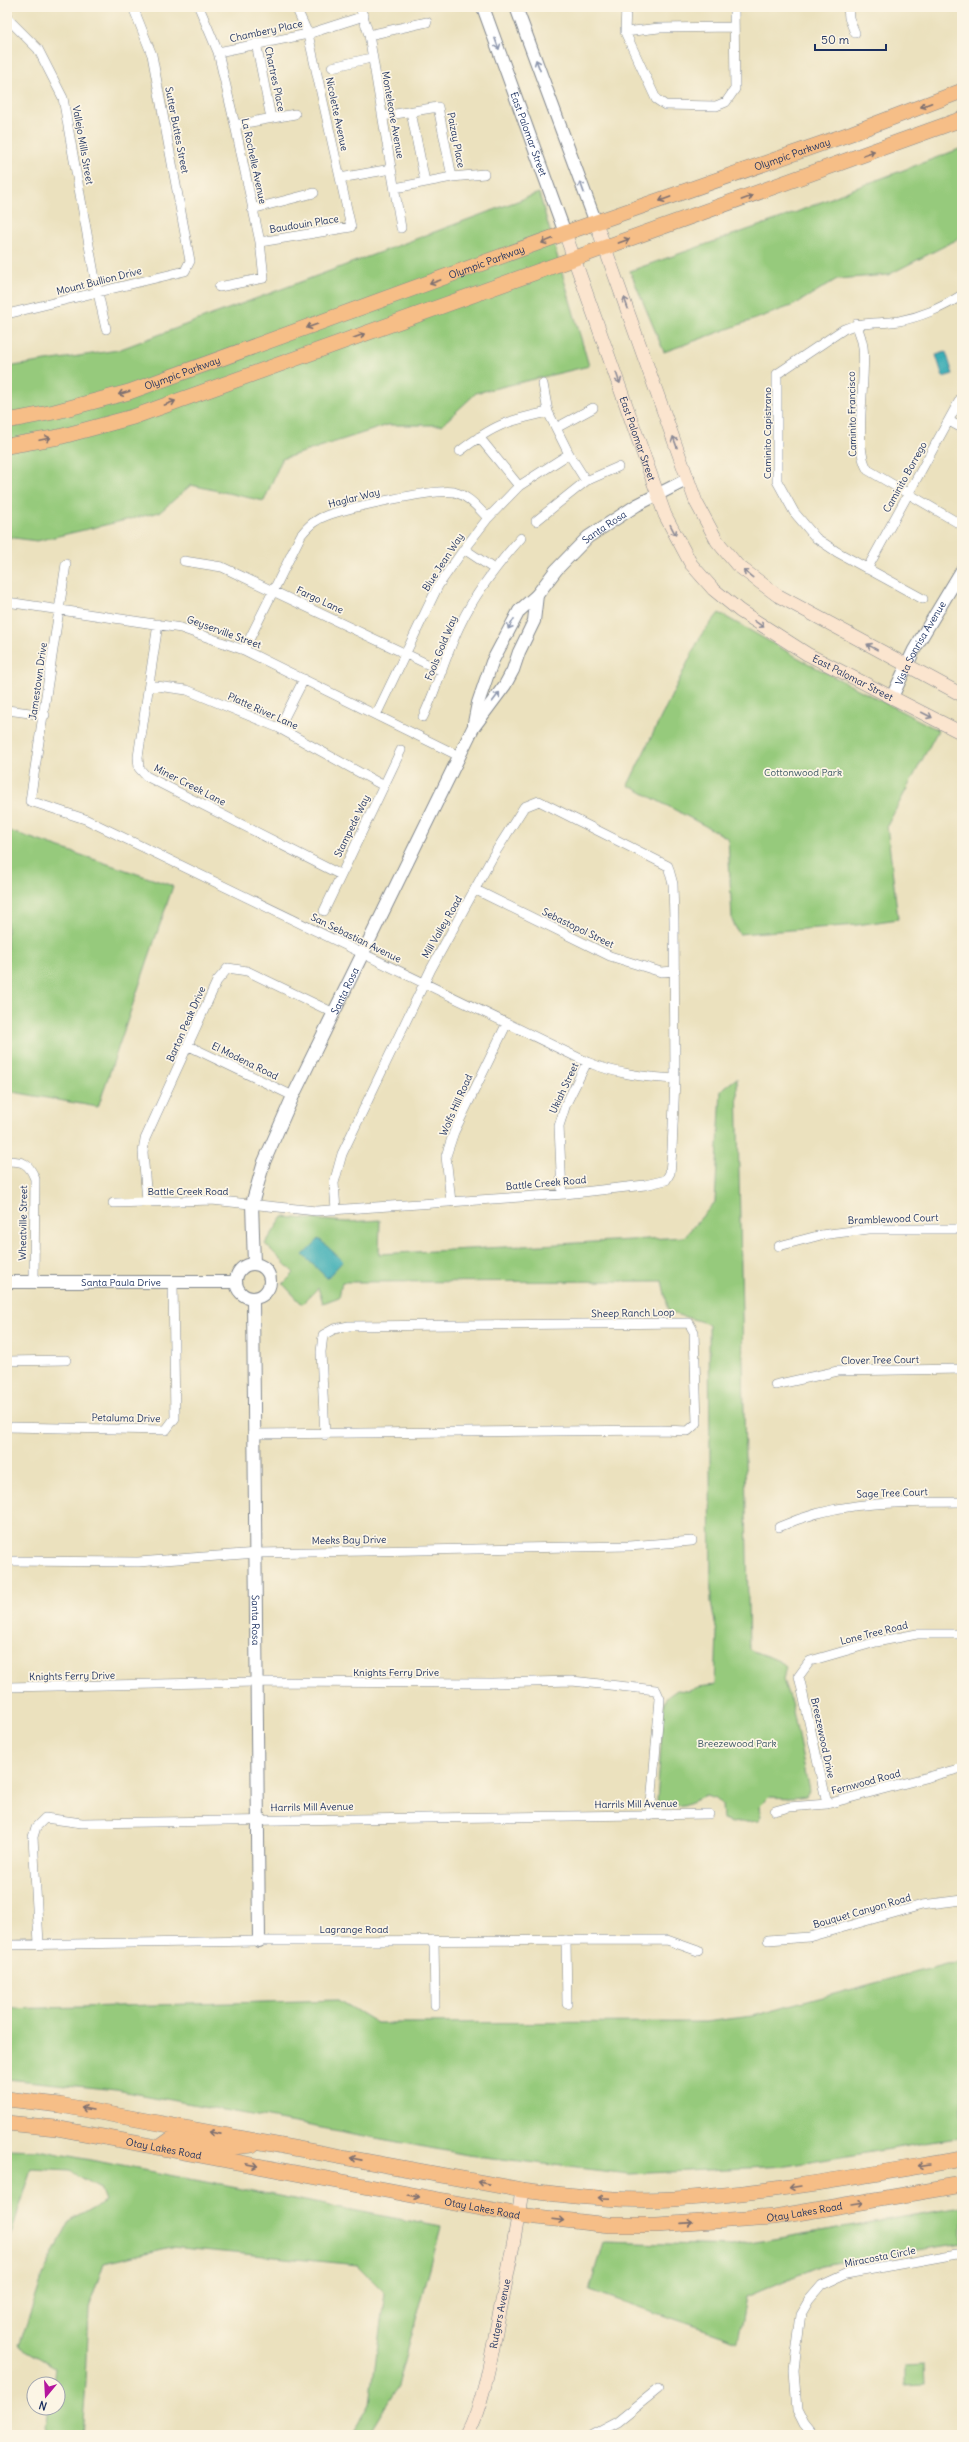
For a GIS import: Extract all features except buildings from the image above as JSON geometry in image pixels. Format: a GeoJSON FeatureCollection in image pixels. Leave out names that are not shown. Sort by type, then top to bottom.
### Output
{"type":"FeatureCollection","features":[{"type":"Feature","properties":{"kind":"main road","name":"Olympic Parkway"},"geometry":{"type":"LineString","coordinates":[[7,421],[54,412],[128,392],[565,233],[852,133],[962,91]]}},
{"type":"Feature","properties":{"kind":"main road"},"geometry":{"type":"LineString","coordinates":[[7,446],[59,437],[133,417],[962,119]]}},
{"type":"Feature","properties":{"kind":"main road"},"geometry":{"type":"LineString","coordinates":[[596,223],[696,502],[717,541],[737,565],[777,595],[962,696]]}},
{"type":"Feature","properties":{"kind":"main road","name":"East Palomar Street"},"geometry":{"type":"LineString","coordinates":[[565,233],[618,378],[657,494],[665,515],[690,564],[712,589],[746,615],[807,654],[962,733]]}},
{"type":"Feature","properties":{"kind":"main road"},"geometry":{"type":"LineString","coordinates":[[7,2099],[60,2105],[522,2190],[570,2196],[673,2199],[778,2189],[962,2159]]}},
{"type":"Feature","properties":{"kind":"main road","name":"Otay Lakes Road"},"geometry":{"type":"LineString","coordinates":[[7,2123],[56,2128],[519,2215],[609,2225],[657,2225],[774,2217],[962,2185]]}},
{"type":"Feature","properties":{"kind":"main road"},"geometry":{"type":"LineString","coordinates":[[158,2148],[170,2140],[222,2148],[271,2144]]}},
{"type":"Feature","properties":{"kind":"main road","name":"Rutgers Avenue"},"geometry":{"type":"LineString","coordinates":[[468,2435],[476,2418],[486,2380],[519,2215],[522,2190]]}},
{"type":"Feature","properties":{"kind":"street","name":"Sutter Buttes Street"},"geometry":{"type":"LineString","coordinates":[[133,7],[152,55],[190,261]]}},
{"type":"Feature","properties":{"kind":"street","name":"La Rochelle Avenue"},"geometry":{"type":"LineString","coordinates":[[199,7],[218,52],[236,125],[252,209],[260,242],[264,278],[219,287]]}},
{"type":"Feature","properties":{"kind":"street","name":"Nicolette Avenue"},"geometry":{"type":"LineString","coordinates":[[296,7],[308,34],[351,227]]}},
{"type":"Feature","properties":{"kind":"street","name":"Monteleone Avenue"},"geometry":{"type":"LineString","coordinates":[[360,7],[369,35],[401,228]]}},
{"type":"Feature","properties":{"kind":"street","name":"East Palomar Street"},"geometry":{"type":"LineString","coordinates":[[484,7],[565,233]]}},
{"type":"Feature","properties":{"kind":"street"},"geometry":{"type":"LineString","coordinates":[[516,7],[596,223]]}},
{"type":"Feature","properties":{"kind":"street"},"geometry":{"type":"LineString","coordinates":[[626,7],[625,32],[656,99],[665,105],[716,106],[726,102],[735,89],[734,7]]}},
{"type":"Feature","properties":{"kind":"street"},"geometry":{"type":"LineString","coordinates":[[848,7],[849,18],[855,33]]}},
{"type":"Feature","properties":{"kind":"street","name":"Chambery Place"},"geometry":{"type":"LineString","coordinates":[[218,52],[256,43],[308,34],[364,16]]}},
{"type":"Feature","properties":{"kind":"street","name":"Vallejo Mills Street"},"geometry":{"type":"LineString","coordinates":[[7,18],[38,49],[63,98],[106,329]]}},
{"type":"Feature","properties":{"kind":"street"},"geometry":{"type":"LineString","coordinates":[[369,35],[427,22]]}},
{"type":"Feature","properties":{"kind":"street"},"geometry":{"type":"LineString","coordinates":[[625,32],[658,28],[734,26]]}},
{"type":"Feature","properties":{"kind":"street","name":"Chartres Place"},"geometry":{"type":"LineString","coordinates":[[256,43],[271,118]]}},
{"type":"Feature","properties":{"kind":"street"},"geometry":{"type":"LineString","coordinates":[[332,67],[372,58]]}},
{"type":"Feature","properties":{"kind":"street","name":"Paizay Place"},"geometry":{"type":"LineString","coordinates":[[411,112],[438,107],[452,177]]}},
{"type":"Feature","properties":{"kind":"street"},"geometry":{"type":"LineString","coordinates":[[383,116],[411,112],[425,182]]}},
{"type":"Feature","properties":{"kind":"street"},"geometry":{"type":"LineString","coordinates":[[236,125],[295,114]]}},
{"type":"Feature","properties":{"kind":"street"},"geometry":{"type":"LineString","coordinates":[[340,178],[391,169]]}},
{"type":"Feature","properties":{"kind":"street"},"geometry":{"type":"LineString","coordinates":[[395,188],[452,177],[484,174]]}},
{"type":"Feature","properties":{"kind":"street"},"geometry":{"type":"LineString","coordinates":[[252,209],[314,193]]}},
{"type":"Feature","properties":{"kind":"street","name":"Baudouin Place"},"geometry":{"type":"LineString","coordinates":[[260,242],[351,227]]}},
{"type":"Feature","properties":{"kind":"street","name":"Mount Bullion Drive"},"geometry":{"type":"LineString","coordinates":[[7,314],[185,271],[190,261]]}},
{"type":"Feature","properties":{"kind":"street","name":"Caminito Capistrano"},"geometry":{"type":"LineString","coordinates":[[923,599],[867,569],[816,538],[794,512],[777,482],[777,374],[844,329],[856,324],[900,321],[948,304],[962,295]]}},
{"type":"Feature","properties":{"kind":"street","name":"Caminito Francisco"},"geometry":{"type":"LineString","coordinates":[[856,324],[863,348],[862,458],[868,470],[908,496],[960,524]]}},
{"type":"Feature","properties":{"kind":"street"},"geometry":{"type":"LineString","coordinates":[[543,384],[548,412],[569,454],[586,481]]}},
{"type":"Feature","properties":{"kind":"street","name":"Caminito Borrego"},"geometry":{"type":"LineString","coordinates":[[867,569],[962,396]]}},
{"type":"Feature","properties":{"kind":"street"},"geometry":{"type":"LineString","coordinates":[[556,428],[593,408]]}},
{"type":"Feature","properties":{"kind":"street"},"geometry":{"type":"LineString","coordinates":[[460,451],[479,437],[509,420],[548,412]]}},
{"type":"Feature","properties":{"kind":"street"},"geometry":{"type":"LineString","coordinates":[[948,421],[962,428]]}},
{"type":"Feature","properties":{"kind":"street"},"geometry":{"type":"LineString","coordinates":[[479,437],[519,486]]}},
{"type":"Feature","properties":{"kind":"street","name":"Blue Jean Way"},"geometry":{"type":"LineString","coordinates":[[376,715],[438,586],[464,549],[488,518],[519,486],[569,454]]}},
{"type":"Feature","properties":{"kind":"street"},"geometry":{"type":"LineString","coordinates":[[536,521],[586,481],[618,466]]}},
{"type":"Feature","properties":{"kind":"street","name":"Santa Rosa"},"geometry":{"type":"LineString","coordinates":[[473,728],[478,702],[503,638],[519,611],[537,596],[556,570],[588,537],[613,519],[657,494],[688,479]]}},
{"type":"Feature","properties":{"kind":"street","name":"Haglar Way"},"geometry":{"type":"LineString","coordinates":[[244,650],[301,535],[309,524],[328,515],[367,505],[447,491],[459,494],[469,500],[488,518]]}},
{"type":"Feature","properties":{"kind":"street","name":"Fools Gold Way"},"geometry":{"type":"LineString","coordinates":[[423,717],[461,623],[494,569],[521,538]]}},
{"type":"Feature","properties":{"kind":"street"},"geometry":{"type":"LineString","coordinates":[[464,549],[494,569]]}},
{"type":"Feature","properties":{"kind":"street","name":"Fargo Lane"},"geometry":{"type":"LineString","coordinates":[[184,561],[222,567],[442,671]]}},
{"type":"Feature","properties":{"kind":"street","name":"Jamestown Drive"},"geometry":{"type":"LineString","coordinates":[[30,801],[45,715],[66,564]]}},
{"type":"Feature","properties":{"kind":"street","name":"Vista Sonrisa Avenue"},"geometry":{"type":"LineString","coordinates":[[892,697],[906,666],[962,570]]}},
{"type":"Feature","properties":{"kind":"street","name":"Santa Rosa"},"geometry":{"type":"LineString","coordinates":[[254,1264],[252,1204],[264,1162],[293,1096],[473,728],[505,685],[513,670],[519,652],[534,621],[537,596]]}},
{"type":"Feature","properties":{"kind":"street","name":"Geyserville Street"},"geometry":{"type":"LineString","coordinates":[[7,602],[181,628],[244,650],[460,756]]}},
{"type":"Feature","properties":{"kind":"street","name":"Miner Creek Lane"},"geometry":{"type":"LineString","coordinates":[[158,624],[138,757],[139,768],[146,776],[341,875]]}},
{"type":"Feature","properties":{"kind":"street"},"geometry":{"type":"LineString","coordinates":[[279,728],[304,679]]}},
{"type":"Feature","properties":{"kind":"street","name":"Platte River Lane"},"geometry":{"type":"LineString","coordinates":[[149,685],[187,690],[279,728],[384,786]]}},
{"type":"Feature","properties":{"kind":"street"},"geometry":{"type":"LineString","coordinates":[[7,710],[45,715]]}},
{"type":"Feature","properties":{"kind":"street","name":"Stampede Way"},"geometry":{"type":"LineString","coordinates":[[324,911],[401,750]]}},
{"type":"Feature","properties":{"kind":"street","name":"San Sebastian Avenue"},"geometry":{"type":"LineString","coordinates":[[30,801],[85,819],[587,1062],[607,1070],[627,1075],[675,1079]]}},
{"type":"Feature","properties":{"kind":"street","name":"Mill Valley Road"},"geometry":{"type":"LineString","coordinates":[[336,1210],[334,1183],[342,1154],[423,983],[476,890],[493,856],[524,807],[539,801],[668,866]]}},
{"type":"Feature","properties":{"kind":"street","name":"Battle Creek Road"},"geometry":{"type":"LineString","coordinates":[[113,1204],[147,1201],[212,1200],[294,1210],[336,1210],[562,1194],[645,1185],[666,1180],[670,1172],[672,1150],[675,1079],[673,884],[668,866]]}},
{"type":"Feature","properties":{"kind":"street","name":"Sebastopol Street"},"geometry":{"type":"LineString","coordinates":[[476,890],[610,956],[661,972],[675,971]]}},
{"type":"Feature","properties":{"kind":"street","name":"Barton Peak Drive"},"geometry":{"type":"LineString","coordinates":[[147,1201],[143,1152],[145,1139],[189,1046],[217,981],[228,968],[247,971],[334,1013]]}},
{"type":"Feature","properties":{"kind":"street","name":"Wolfs Hill Road"},"geometry":{"type":"LineString","coordinates":[[451,1202],[447,1163],[448,1150],[454,1132],[507,1023]]}},
{"type":"Feature","properties":{"kind":"street","name":"El Modena Road"},"geometry":{"type":"LineString","coordinates":[[189,1046],[293,1096]]}},
{"type":"Feature","properties":{"kind":"street","name":"Ukiah Street"},"geometry":{"type":"LineString","coordinates":[[562,1194],[558,1126],[566,1104],[587,1062]]}},
{"type":"Feature","properties":{"kind":"street","name":"Wheatville Street"},"geometry":{"type":"LineString","coordinates":[[7,1161],[22,1161],[31,1167],[35,1178],[34,1281]]}},
{"type":"Feature","properties":{"kind":"street","name":"Bramblewood Court"},"geometry":{"type":"LineString","coordinates":[[779,1246],[822,1235],[868,1229],[962,1229]]}},
{"type":"Feature","properties":{"kind":"street"},"geometry":{"type":"LineString","coordinates":[[248,1264],[254,1264],[268,1272],[271,1282],[267,1292],[253,1299],[243,1296],[236,1282],[239,1271],[248,1264]]}},
{"type":"Feature","properties":{"kind":"street","name":"Santa Paula Drive"},"geometry":{"type":"LineString","coordinates":[[7,1282],[236,1282]]}},
{"type":"Feature","properties":{"kind":"street","name":"Petaluma Drive"},"geometry":{"type":"LineString","coordinates":[[7,1427],[166,1430],[175,1418],[173,1283]]}},
{"type":"Feature","properties":{"kind":"street","name":"Santa Rosa"},"geometry":{"type":"LineString","coordinates":[[253,1299],[257,1553],[256,1682],[259,1941]]}},
{"type":"Feature","properties":{"kind":"street","name":"Sheep Ranch Loop"},"geometry":{"type":"LineString","coordinates":[[255,1434],[325,1435],[688,1431],[697,1423],[694,1332],[689,1323],[354,1326],[334,1328],[323,1335],[321,1352],[325,1435]]}},
{"type":"Feature","properties":{"kind":"street"},"geometry":{"type":"LineString","coordinates":[[7,1361],[66,1360]]}},
{"type":"Feature","properties":{"kind":"street","name":"Clover Tree Court"},"geometry":{"type":"LineString","coordinates":[[775,1385],[838,1371],[962,1370]]}},
{"type":"Feature","properties":{"kind":"street","name":"Sage Tree Court"},"geometry":{"type":"LineString","coordinates":[[779,1527],[826,1509],[863,1503],[962,1502]]}},
{"type":"Feature","properties":{"kind":"street","name":"Meeks Bay Drive"},"geometry":{"type":"LineString","coordinates":[[7,1562],[138,1562],[257,1553],[629,1546],[692,1542]]}},
{"type":"Feature","properties":{"kind":"street","name":"Lone Tree Road"},"geometry":{"type":"LineString","coordinates":[[799,1676],[810,1661],[876,1642],[917,1634],[962,1634]]}},
{"type":"Feature","properties":{"kind":"street","name":"Breezewood Drive"},"geometry":{"type":"LineString","coordinates":[[799,1676],[827,1804]]}},
{"type":"Feature","properties":{"kind":"street","name":"Knights Ferry Drive"},"geometry":{"type":"LineString","coordinates":[[7,1687],[256,1682],[492,1683],[572,1681],[656,1690],[660,1699],[650,1816]]}},
{"type":"Feature","properties":{"kind":"street","name":"Fernwood Road"},"geometry":{"type":"LineString","coordinates":[[775,1811],[789,1807],[827,1804],[962,1768]]}},
{"type":"Feature","properties":{"kind":"street","name":"Harrils Mill Avenue"},"geometry":{"type":"LineString","coordinates":[[39,1943],[33,1837],[36,1827],[45,1818],[82,1822],[650,1816],[709,1814]]}},
{"type":"Feature","properties":{"kind":"street","name":"Bouquet Canyon Road"},"geometry":{"type":"LineString","coordinates":[[768,1940],[809,1937],[922,1905],[962,1900]]}},
{"type":"Feature","properties":{"kind":"street"},"geometry":{"type":"LineString","coordinates":[[434,1940],[435,2005]]}},
{"type":"Feature","properties":{"kind":"street"},"geometry":{"type":"LineString","coordinates":[[566,1940],[567,2004]]}},
{"type":"Feature","properties":{"kind":"street","name":"Lagrange Road"},"geometry":{"type":"LineString","coordinates":[[7,1945],[39,1943],[259,1941],[667,1940],[698,1951]]}},
{"type":"Feature","properties":{"kind":"street","name":"Miracosta Circle"},"geometry":{"type":"LineString","coordinates":[[812,2435],[804,2425],[797,2410],[794,2370],[801,2314],[809,2300],[822,2285],[846,2274],[962,2253]]}},
{"type":"Feature","properties":{"kind":"street"},"geometry":{"type":"LineString","coordinates":[[592,2435],[617,2422],[658,2389]]}},
{"type":"Feature","properties":{"kind":"green space"},"geometry":{"type":"Polygon","coordinates":[[[962,148],[962,237],[888,275],[837,279],[794,305],[664,352],[630,271],[787,216],[853,189],[962,148]]]}},
{"type":"Feature","properties":{"kind":"green space"},"geometry":{"type":"Polygon","coordinates":[[[539,193],[589,366],[476,393],[442,425],[388,425],[282,459],[264,501],[191,485],[160,512],[37,541],[7,537],[7,367],[118,350],[539,193]]]}},
{"type":"Feature","properties":{"kind":"green space","name":"Cottonwood Park"},"geometry":{"type":"Polygon","coordinates":[[[719,613],[813,666],[938,730],[887,826],[898,919],[857,925],[739,934],[732,920],[728,838],[628,785],[701,635],[719,613]]]}},
{"type":"Feature","properties":{"kind":"green space"},"geometry":{"type":"Polygon","coordinates":[[[7,830],[173,886],[98,1107],[7,1091],[7,830]]]}},
{"type":"Feature","properties":{"kind":"green space","name":"Breezewood Park"},"geometry":{"type":"Polygon","coordinates":[[[737,1078],[749,1649],[783,1663],[786,1666],[783,1680],[792,1706],[809,1791],[806,1796],[793,1798],[769,1797],[759,1807],[761,1816],[758,1820],[731,1823],[723,1820],[722,1805],[716,1799],[706,1796],[683,1805],[665,1807],[657,1801],[664,1703],[667,1697],[677,1690],[689,1691],[698,1687],[715,1685],[717,1633],[711,1602],[709,1324],[669,1312],[662,1281],[342,1282],[339,1297],[323,1303],[318,1288],[302,1304],[283,1284],[294,1273],[265,1244],[283,1217],[347,1222],[380,1220],[379,1254],[684,1237],[715,1202],[721,1090],[737,1078]]]}},
{"type":"Feature","properties":{"kind":"green space"},"geometry":{"type":"Polygon","coordinates":[[[962,1963],[962,2137],[786,2166],[629,2174],[468,2155],[116,2090],[7,2079],[7,2009],[339,2000],[377,2023],[706,2022],[752,2016],[946,1964],[962,1963]]]}},
{"type":"Feature","properties":{"kind":"green space"},"geometry":{"type":"Polygon","coordinates":[[[7,2149],[38,2150],[441,2227],[398,2386],[368,2435],[352,2435],[370,2404],[385,2292],[358,2265],[171,2247],[104,2263],[89,2307],[82,2435],[45,2433],[48,2416],[66,2416],[66,2376],[54,2376],[55,2367],[19,2346],[45,2270],[69,2222],[105,2201],[100,2188],[70,2171],[32,2169],[7,2246],[7,2149]]]}},
{"type":"Feature","properties":{"kind":"green space"},"geometry":{"type":"Polygon","coordinates":[[[962,2207],[962,2243],[822,2265],[746,2297],[738,2341],[589,2290],[603,2242],[732,2246],[962,2207]]]}},
{"type":"Feature","properties":{"kind":"green space"},"geometry":{"type":"Polygon","coordinates":[[[924,2365],[925,2385],[905,2386],[905,2366],[924,2365]]]}},
{"type":"Feature","properties":{"kind":"water"},"geometry":{"type":"Polygon","coordinates":[[[946,352],[953,374],[943,377],[936,355],[946,352]]]}},
{"type":"Feature","properties":{"kind":"water"},"geometry":{"type":"Polygon","coordinates":[[[319,1239],[343,1261],[327,1278],[303,1255],[319,1239]]]}}]}
